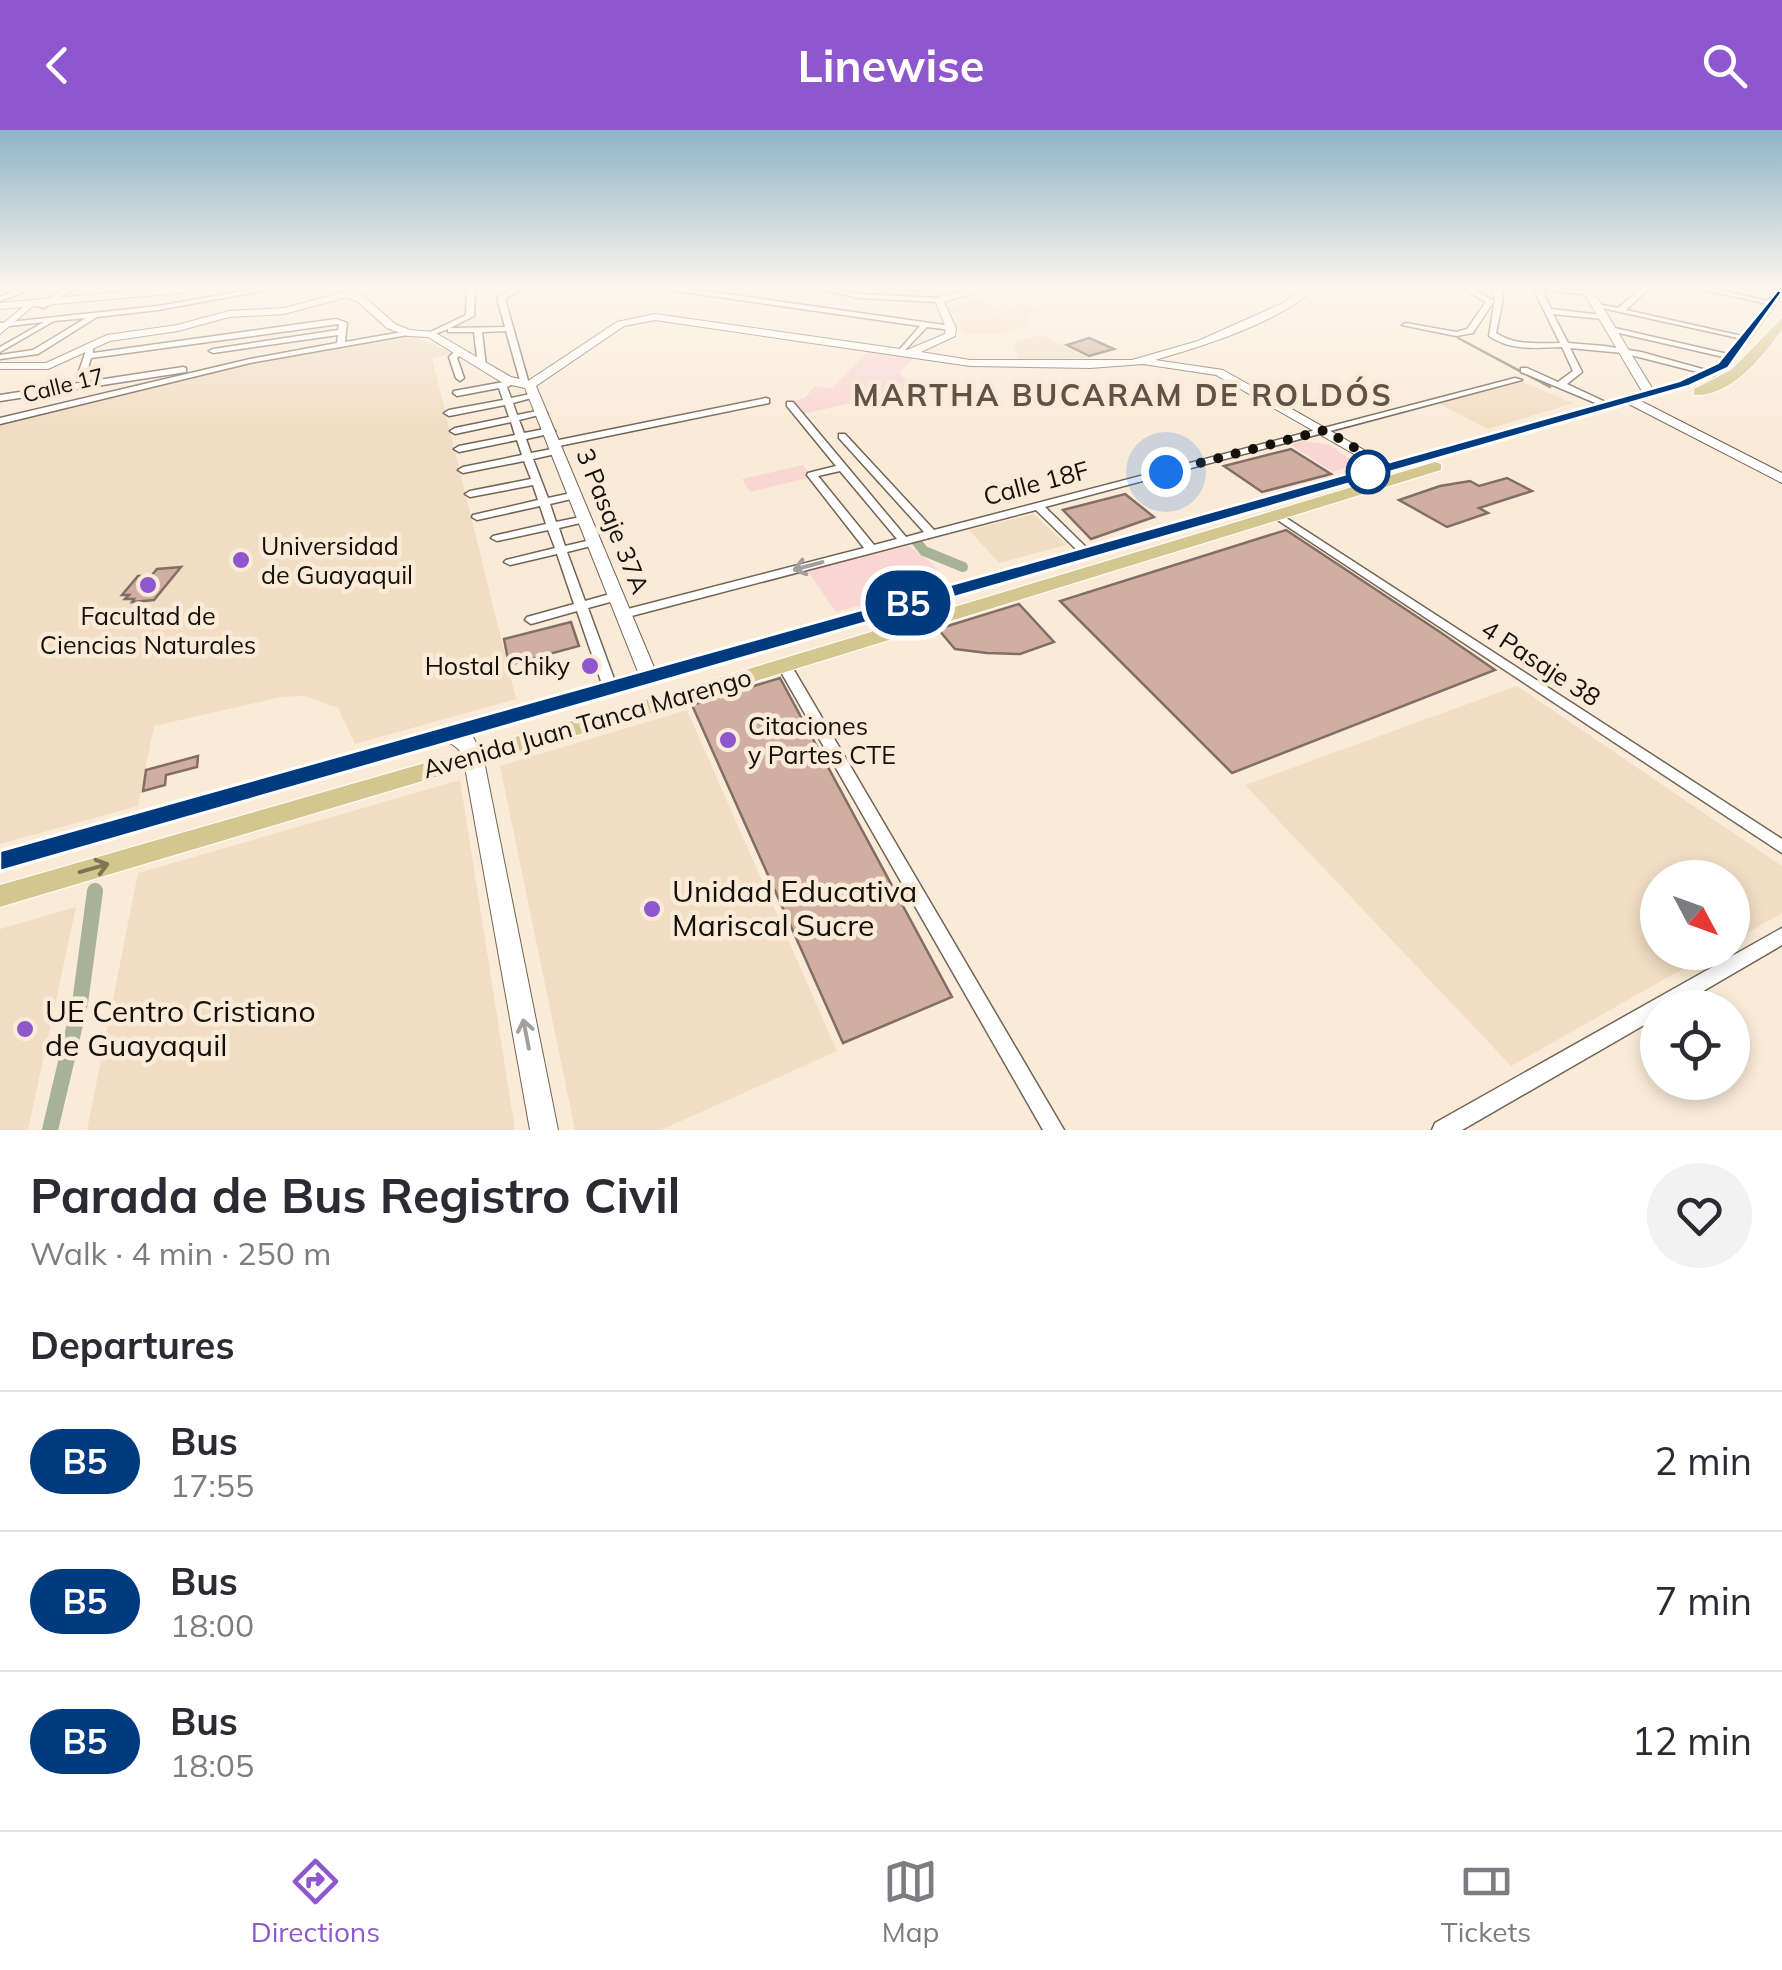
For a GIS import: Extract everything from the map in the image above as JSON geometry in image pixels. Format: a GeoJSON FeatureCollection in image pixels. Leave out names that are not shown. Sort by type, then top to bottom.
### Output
{"type":"FeatureCollection","features":[{"type":"Feature","properties":{"kind":"main road","name":"Avenida Juan Tanca Marengo"},"geometry":{"type":"LineString","coordinates":[[0,861],[1608,405],[1640,402],[1713,372],[1732,357],[1749,335]]}},
{"type":"Feature","properties":{"kind":"main road","name":"Avenida Juan Tanca Marengo"},"geometry":{"type":"LineString","coordinates":[[0,896],[741,678],[1640,402],[1726,382],[1776,337]]}},
{"type":"Feature","properties":{"kind":"main road"},"geometry":{"type":"LineString","coordinates":[[1299,508],[1390,474],[1387,467]]}},
{"type":"Feature","properties":{"kind":"main road"},"geometry":{"type":"LineString","coordinates":[[648,677],[662,688],[741,678]]}},
{"type":"Feature","properties":{"kind":"street"},"geometry":{"type":"LineString","coordinates":[[2,360],[36,335]]}},
{"type":"Feature","properties":{"kind":"street"},"geometry":{"type":"LineString","coordinates":[[2,360],[28,354],[62,335]]}},
{"type":"Feature","properties":{"kind":"street"},"geometry":{"type":"LineString","coordinates":[[83,371],[91,352],[108,338],[131,335]]}},
{"type":"Feature","properties":{"kind":"street"},"geometry":{"type":"LineString","coordinates":[[2,360],[48,366],[91,352],[236,335]]}},
{"type":"Feature","properties":{"kind":"street"},"geometry":{"type":"LineString","coordinates":[[213,351],[324,335]]}},
{"type":"Feature","properties":{"kind":"street"},"geometry":{"type":"LineString","coordinates":[[342,335],[342,344]]}},
{"type":"Feature","properties":{"kind":"street","name":"Calle 17"},"geometry":{"type":"LineString","coordinates":[[0,422],[250,361],[404,335]]}},
{"type":"Feature","properties":{"kind":"street"},"geometry":{"type":"LineString","coordinates":[[440,335],[459,352],[521,387]]}},
{"type":"Feature","properties":{"kind":"street"},"geometry":{"type":"LineString","coordinates":[[479,335],[482,366]]}},
{"type":"Feature","properties":{"kind":"street"},"geometry":{"type":"LineString","coordinates":[[508,335],[521,387]]}},
{"type":"Feature","properties":{"kind":"street"},"geometry":{"type":"LineString","coordinates":[[449,413],[508,402],[521,387],[608,335]]}},
{"type":"Feature","properties":{"kind":"street"},"geometry":{"type":"LineString","coordinates":[[787,335],[992,364],[1133,363],[1219,372]]}},
{"type":"Feature","properties":{"kind":"street"},"geometry":{"type":"LineString","coordinates":[[907,351],[917,335]]}},
{"type":"Feature","properties":{"kind":"street"},"geometry":{"type":"LineString","coordinates":[[907,351],[950,335]]}},
{"type":"Feature","properties":{"kind":"street"},"geometry":{"type":"LineString","coordinates":[[1133,363],[1221,335]]}},
{"type":"Feature","properties":{"kind":"street"},"geometry":{"type":"LineString","coordinates":[[1493,335],[1524,346],[1621,350],[1713,372]]}},
{"type":"Feature","properties":{"kind":"street"},"geometry":{"type":"LineString","coordinates":[[1561,335],[1578,372],[1562,382],[1564,387]]}},
{"type":"Feature","properties":{"kind":"street"},"geometry":{"type":"LineString","coordinates":[[1613,335],[1640,402],[1782,482]]}},
{"type":"Feature","properties":{"kind":"street"},"geometry":{"type":"LineString","coordinates":[[1660,335],[1732,357]]}},
{"type":"Feature","properties":{"kind":"street"},"geometry":{"type":"LineString","coordinates":[[1731,335],[1746,338]]}},
{"type":"Feature","properties":{"kind":"street"},"geometry":{"type":"LineString","coordinates":[[205,366],[217,337]]}},
{"type":"Feature","properties":{"kind":"street"},"geometry":{"type":"LineString","coordinates":[[1202,343],[1207,359],[1219,372],[1387,467]]}},
{"type":"Feature","properties":{"kind":"street"},"geometry":{"type":"LineString","coordinates":[[459,352],[453,357],[460,378]]}},
{"type":"Feature","properties":{"kind":"street"},"geometry":{"type":"LineString","coordinates":[[0,398],[250,361]]}},
{"type":"Feature","properties":{"kind":"street"},"geometry":{"type":"LineString","coordinates":[[1524,370],[1608,405]]}},
{"type":"Feature","properties":{"kind":"street","name":"Calle 18F"},"geometry":{"type":"LineString","coordinates":[[531,620],[581,605],[620,605],[871,550],[1518,380]]}},
{"type":"Feature","properties":{"kind":"street"},"geometry":{"type":"LineString","coordinates":[[457,393],[521,387]]}},
{"type":"Feature","properties":{"kind":"street"},"geometry":{"type":"LineString","coordinates":[[508,402],[521,387]]}},
{"type":"Feature","properties":{"kind":"street","name":"3 Pasaje 37A"},"geometry":{"type":"LineString","coordinates":[[521,387],[542,413],[648,677]]}},
{"type":"Feature","properties":{"kind":"street"},"geometry":{"type":"LineString","coordinates":[[508,402],[610,688]]}},
{"type":"Feature","properties":{"kind":"street"},"geometry":{"type":"LineString","coordinates":[[459,449],[520,437],[554,442],[766,402]]}},
{"type":"Feature","properties":{"kind":"street"},"geometry":{"type":"LineString","coordinates":[[790,404],[904,541]]}},
{"type":"Feature","properties":{"kind":"street"},"geometry":{"type":"LineString","coordinates":[[456,431],[542,413]]}},
{"type":"Feature","properties":{"kind":"street"},"geometry":{"type":"LineString","coordinates":[[842,436],[932,534]]}},
{"type":"Feature","properties":{"kind":"street"},"geometry":{"type":"LineString","coordinates":[[463,470],[528,458],[554,442]]}},
{"type":"Feature","properties":{"kind":"street"},"geometry":{"type":"LineString","coordinates":[[843,467],[812,474],[871,550]]}},
{"type":"Feature","properties":{"kind":"street"},"geometry":{"type":"LineString","coordinates":[[470,494],[536,481]]}},
{"type":"Feature","properties":{"kind":"street"},"geometry":{"type":"LineString","coordinates":[[477,517],[576,495]]}},
{"type":"Feature","properties":{"kind":"street"},"geometry":{"type":"LineString","coordinates":[[1038,506],[1085,552]]}},
{"type":"Feature","properties":{"kind":"street","name":"4 Pasaje 38"},"geometry":{"type":"LineString","coordinates":[[1277,515],[1782,847]]}},
{"type":"Feature","properties":{"kind":"street"},"geometry":{"type":"LineString","coordinates":[[496,538],[585,519]]}},
{"type":"Feature","properties":{"kind":"street"},"geometry":{"type":"LineString","coordinates":[[510,562],[595,542]]}},
{"type":"Feature","properties":{"kind":"street"},"geometry":{"type":"LineString","coordinates":[[784,665],[1054,1130]]}},
{"type":"Feature","properties":{"kind":"street"},"geometry":{"type":"LineString","coordinates":[[448,733],[466,742],[473,756],[544,1130]]}},
{"type":"Feature","properties":{"kind":"street"},"geometry":{"type":"LineString","coordinates":[[1442,1130],[1782,936]]}},
{"type":"Feature","properties":{"kind":"shaded area"},"geometry":{"type":"Polygon","coordinates":[[[1042,335],[1087,358],[1018,361],[1014,343],[1042,335]]]}},
{"type":"Feature","properties":{"kind":"shaded area","name":"Universidad de Guayaquil"},"geometry":{"type":"Polygon","coordinates":[[[414,337],[453,353],[432,358],[516,699],[355,744],[338,708],[305,696],[281,697],[154,726],[138,806],[0,844],[0,424],[282,356],[414,337]]]}},
{"type":"Feature","properties":{"kind":"shaded area"},"geometry":{"type":"Polygon","coordinates":[[[869,350],[915,357],[899,373],[915,389],[802,414],[792,401],[805,398],[815,386],[832,388],[869,350]]]}},
{"type":"Feature","properties":{"kind":"shaded area"},"geometry":{"type":"Polygon","coordinates":[[[1523,382],[1573,403],[1488,429],[1438,403],[1523,382]]]}},
{"type":"Feature","properties":{"kind":"shaded area"},"geometry":{"type":"Polygon","coordinates":[[[1303,441],[1330,445],[1357,464],[1333,472],[1291,445],[1303,441]]]}},
{"type":"Feature","properties":{"kind":"shaded area"},"geometry":{"type":"Polygon","coordinates":[[[803,465],[812,477],[750,492],[742,479],[803,465]]]}},
{"type":"Feature","properties":{"kind":"shaded area"},"geometry":{"type":"Polygon","coordinates":[[[1034,514],[1066,545],[999,563],[969,530],[1034,514]]]}},
{"type":"Feature","properties":{"kind":"shaded area"},"geometry":{"type":"Polygon","coordinates":[[[909,546],[933,564],[947,582],[836,612],[807,570],[909,546]]]}},
{"type":"Feature","properties":{"kind":"shaded area"},"geometry":{"type":"Polygon","coordinates":[[[1517,686],[1782,866],[1782,913],[1750,931],[1750,860],[1640,860],[1640,970],[1681,970],[1511,1066],[1245,785],[1517,686]]]}},
{"type":"Feature","properties":{"kind":"shaded area","name":"Unidad Educativa Mariscal Sucre"},"geometry":{"type":"Polygon","coordinates":[[[687,710],[837,1051],[661,1130],[575,1130],[500,766],[687,710]]]}},
{"type":"Feature","properties":{"kind":"shaded area"},"geometry":{"type":"Polygon","coordinates":[[[460,780],[515,1130],[87,1130],[138,873],[460,780]]]}},
{"type":"Feature","properties":{"kind":"shaded area","name":"UE Centro Cristiano de Guayaquil"},"geometry":{"type":"Polygon","coordinates":[[[76,907],[28,1130],[0,1130],[0,929],[76,907]]]}},
{"type":"Feature","properties":{"kind":"building"},"geometry":{"type":"Polygon","coordinates":[[[1089,338],[1114,349],[1089,356],[1067,345],[1089,338]]]}},
{"type":"Feature","properties":{"kind":"building"},"geometry":{"type":"Polygon","coordinates":[[[1291,449],[1331,474],[1262,492],[1224,466],[1291,449]]]}},
{"type":"Feature","properties":{"kind":"building"},"geometry":{"type":"Polygon","coordinates":[[[1507,478],[1532,491],[1479,508],[1488,513],[1447,527],[1399,500],[1440,486],[1470,481],[1479,486],[1507,478]]]}},
{"type":"Feature","properties":{"kind":"building"},"geometry":{"type":"Polygon","coordinates":[[[1125,494],[1154,517],[1091,539],[1063,510],[1125,494]]]}},
{"type":"Feature","properties":{"kind":"building"},"geometry":{"type":"Polygon","coordinates":[[[1286,530],[1495,670],[1232,773],[1060,601],[1286,530]]]}},
{"type":"Feature","properties":{"kind":"building","name":"Facultad de Ciencias Naturales"},"geometry":{"type":"Polygon","coordinates":[[[181,567],[154,600],[132,602],[134,599],[125,599],[129,595],[122,595],[138,576],[181,567]]]}},
{"type":"Feature","properties":{"kind":"building"},"geometry":{"type":"Polygon","coordinates":[[[1019,604],[1054,642],[1020,654],[987,653],[955,649],[938,629],[1019,604]]]}},
{"type":"Feature","properties":{"kind":"building"},"geometry":{"type":"Polygon","coordinates":[[[571,622],[579,646],[509,665],[504,639],[571,622]]]}},
{"type":"Feature","properties":{"kind":"building"},"geometry":{"type":"Polygon","coordinates":[[[780,678],[952,997],[843,1043],[692,705],[780,678]]]}},
{"type":"Feature","properties":{"kind":"building"},"geometry":{"type":"Polygon","coordinates":[[[198,756],[197,767],[166,775],[165,785],[143,791],[146,770],[198,756]]]}},
{"type":"Feature","properties":{"kind":"waterway"},"geometry":{"type":"LineString","coordinates":[[1458,338],[1550,387]]}},
{"type":"Feature","properties":{"kind":"waterway"},"geometry":{"type":"LineString","coordinates":[[916,541],[924,551],[963,567]]}},
{"type":"Feature","properties":{"kind":"waterway"},"geometry":{"type":"LineString","coordinates":[[50,1130],[80,1003],[95,891]]}},
{"type":"Feature","properties":{"kind":"bus line","name":"B5"},"geometry":{"type":"LineString","coordinates":[[0,861],[1684,384],[1723,366],[1749,335]]}},
{"type":"Feature","properties":{"kind":"place","name":"Universidad de Guayaquil"},"geometry":{"type":"Point","coordinates":[241,560]}},
{"type":"Feature","properties":{"kind":"place","name":"Facultad de Ciencias Naturales"},"geometry":{"type":"Point","coordinates":[148,585]}},
{"type":"Feature","properties":{"kind":"place","name":"Hostal Chiky"},"geometry":{"type":"Point","coordinates":[590,666]}},
{"type":"Feature","properties":{"kind":"place","name":"Citaciones y Partes CTE"},"geometry":{"type":"Point","coordinates":[728,740]}},
{"type":"Feature","properties":{"kind":"place","name":"Unidad Educativa Mariscal Sucre"},"geometry":{"type":"Point","coordinates":[652,909]}},
{"type":"Feature","properties":{"kind":"place","name":"UE Centro Cristiano de Guayaquil"},"geometry":{"type":"Point","coordinates":[25,1029]}},
{"type":"Feature","properties":{"kind":"district","name":"MARTHA BUCARAM DE ROLDÓS"},"geometry":{"type":"Point","coordinates":[1123,396]}},
{"type":"Feature","properties":{"kind":"route"},"geometry":{"type":"LineString","coordinates":[[1166,472],[1325,430],[1387,467],[1368,472]]}}]}
